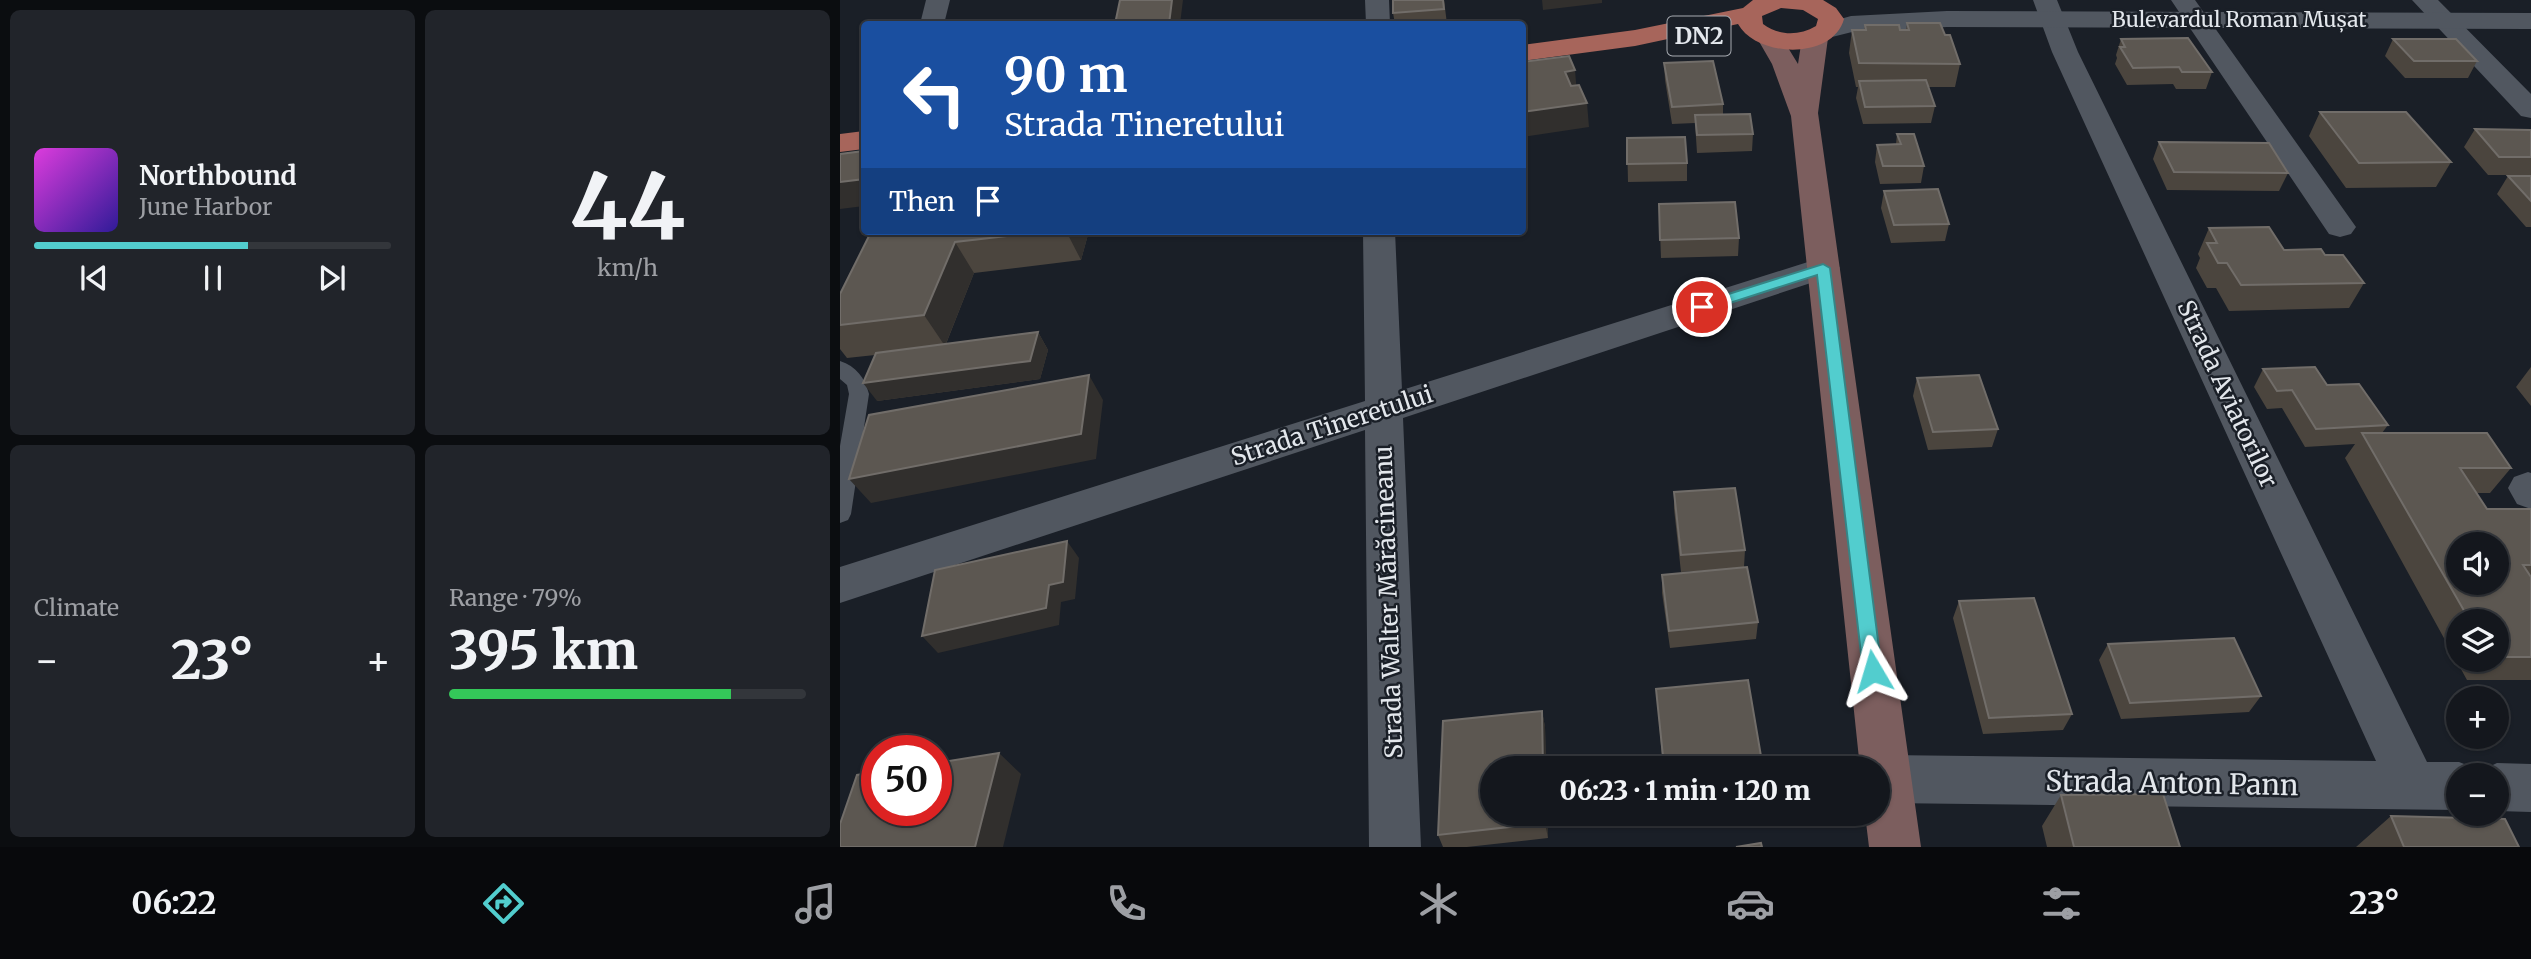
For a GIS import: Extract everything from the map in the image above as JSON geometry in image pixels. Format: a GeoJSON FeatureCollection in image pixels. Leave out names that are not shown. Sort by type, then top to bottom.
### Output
{"type":"FeatureCollection","features":[{"type":"Feature","properties":{"kind":"main road","name":"DN2"},"geometry":{"type":"LineString","coordinates":[[1526,52],[1765,18],[1791,1],[1817,16],[1793,41],[1765,18]]}},
{"type":"Feature","properties":{"kind":"main road"},"geometry":{"type":"LineString","coordinates":[[1817,16],[1805,117],[1883,756]]}},
{"type":"Feature","properties":{"kind":"main road"},"geometry":{"type":"LineString","coordinates":[[1765,18],[1805,117]]}},
{"type":"Feature","properties":{"kind":"main road"},"geometry":{"type":"LineString","coordinates":[[840,143],[861,140]]}},
{"type":"Feature","properties":{"kind":"main road"},"geometry":{"type":"LineString","coordinates":[[1890,809],[1895,847]]}},
{"type":"Feature","properties":{"kind":"street"},"geometry":{"type":"LineString","coordinates":[[933,21],[938,0]]}},
{"type":"Feature","properties":{"kind":"street"},"geometry":{"type":"LineString","coordinates":[[1377,0],[1378,21]]}},
{"type":"Feature","properties":{"kind":"street"},"geometry":{"type":"LineString","coordinates":[[2424,0],[2531,110]]}},
{"type":"Feature","properties":{"kind":"street","name":"Bulevardul Roman Mușat"},"geometry":{"type":"LineString","coordinates":[[1817,16],[1851,24],[2049,10],[2190,10],[2445,21],[2531,21]]}},
{"type":"Feature","properties":{"kind":"street","name":"Strada Aviatorilor"},"geometry":{"type":"LineString","coordinates":[[2049,10],[2065,52],[2436,786]]}},
{"type":"Feature","properties":{"kind":"street"},"geometry":{"type":"LineString","coordinates":[[2190,10],[2340,228]]}},
{"type":"Feature","properties":{"kind":"street","name":"Strada Walter Mărăcineanu"},"geometry":{"type":"LineString","coordinates":[[1379,235],[1395,847]]}},
{"type":"Feature","properties":{"kind":"street","name":"Strada Tineretului"},"geometry":{"type":"LineString","coordinates":[[840,585],[1823,268]]}},
{"type":"Feature","properties":{"kind":"street","name":"Strada Anton Pann"},"geometry":{"type":"LineString","coordinates":[[1890,779],[2436,786]]}},
{"type":"Feature","properties":{"kind":"street"},"geometry":{"type":"LineString","coordinates":[[2509,787],[2531,788]]}},
{"type":"Feature","properties":{"kind":"lane"},"geometry":{"type":"LineString","coordinates":[[840,368],[856,382],[859,394],[840,514]]}},
{"type":"Feature","properties":{"kind":"building"},"geometry":{"type":"Polygon","coordinates":[[[1120,0],[1172,0],[1169,21],[1116,21],[1120,0]]]}},
{"type":"Feature","properties":{"kind":"building"},"geometry":{"type":"Polygon","coordinates":[[[1393,0],[1443,0],[1444,9],[1393,13],[1393,0]]]}},
{"type":"Feature","properties":{"kind":"building"},"geometry":{"type":"Polygon","coordinates":[[[1907,23],[1940,23],[1945,35],[1950,35],[1960,64],[1859,63],[1852,30],[1866,30],[1865,25],[1899,25],[1900,30],[1909,30],[1907,23]]]}},
{"type":"Feature","properties":{"kind":"building"},"geometry":{"type":"Polygon","coordinates":[[[2188,38],[2212,72],[2182,72],[2179,67],[2133,68],[2120,47],[2125,47],[2121,39],[2188,38]]]}},
{"type":"Feature","properties":{"kind":"building"},"geometry":{"type":"Polygon","coordinates":[[[2393,39],[2456,39],[2477,61],[2414,61],[2393,39]]]}},
{"type":"Feature","properties":{"kind":"building"},"geometry":{"type":"Polygon","coordinates":[[[1569,56],[1575,70],[1565,72],[1571,86],[1579,85],[1587,103],[1526,111],[1526,61],[1569,56]]]}},
{"type":"Feature","properties":{"kind":"building"},"geometry":{"type":"Polygon","coordinates":[[[1713,61],[1723,104],[1672,107],[1664,63],[1713,61]]]}},
{"type":"Feature","properties":{"kind":"building"},"geometry":{"type":"Polygon","coordinates":[[[1926,80],[1935,106],[1865,107],[1859,81],[1926,80]]]}},
{"type":"Feature","properties":{"kind":"building"},"geometry":{"type":"Polygon","coordinates":[[[2320,112],[2406,112],[2451,162],[2359,163],[2320,112]]]}},
{"type":"Feature","properties":{"kind":"building"},"geometry":{"type":"Polygon","coordinates":[[[1750,114],[1753,134],[1697,135],[1695,115],[1750,114]]]}},
{"type":"Feature","properties":{"kind":"building"},"geometry":{"type":"Polygon","coordinates":[[[2475,129],[2531,130],[2531,157],[2499,157],[2475,129]]]}},
{"type":"Feature","properties":{"kind":"building"},"geometry":{"type":"Polygon","coordinates":[[[1897,134],[1914,134],[1924,166],[1883,166],[1877,145],[1901,144],[1897,134]]]}},
{"type":"Feature","properties":{"kind":"building"},"geometry":{"type":"Polygon","coordinates":[[[1685,137],[1687,163],[1627,164],[1627,138],[1685,137]]]}},
{"type":"Feature","properties":{"kind":"building"},"geometry":{"type":"Polygon","coordinates":[[[2159,142],[2269,143],[2288,173],[2174,172],[2159,142]]]}},
{"type":"Feature","properties":{"kind":"building"},"geometry":{"type":"Polygon","coordinates":[[[861,151],[861,179],[840,182],[840,154],[861,151]]]}},
{"type":"Feature","properties":{"kind":"building"},"geometry":{"type":"Polygon","coordinates":[[[2508,176],[2531,176],[2531,201],[2508,176]]]}},
{"type":"Feature","properties":{"kind":"building"},"geometry":{"type":"Polygon","coordinates":[[[1938,189],[1949,224],[1894,225],[1884,191],[1938,189]]]}},
{"type":"Feature","properties":{"kind":"building"},"geometry":{"type":"Polygon","coordinates":[[[1735,202],[1739,238],[1660,240],[1659,204],[1735,202]]]}},
{"type":"Feature","properties":{"kind":"building"},"geometry":{"type":"Polygon","coordinates":[[[2269,227],[2284,250],[2321,249],[2325,255],[2343,255],[2364,283],[2241,285],[2227,263],[2218,263],[2207,243],[2217,243],[2209,228],[2269,227]]]}},
{"type":"Feature","properties":{"kind":"building"},"geometry":{"type":"Polygon","coordinates":[[[870,235],[1017,235],[955,242],[924,315],[840,325],[840,294],[870,235]]]}},
{"type":"Feature","properties":{"kind":"building"},"geometry":{"type":"Polygon","coordinates":[[[1038,332],[1030,361],[863,383],[876,353],[1038,332]]]}},
{"type":"Feature","properties":{"kind":"building"},"geometry":{"type":"Polygon","coordinates":[[[2315,367],[2327,385],[2359,384],[2388,425],[2316,429],[2292,390],[2277,391],[2263,369],[2315,367]]]}},
{"type":"Feature","properties":{"kind":"building"},"geometry":{"type":"Polygon","coordinates":[[[1089,375],[1081,434],[849,479],[869,415],[1089,375]]]}},
{"type":"Feature","properties":{"kind":"building"},"geometry":{"type":"Polygon","coordinates":[[[1979,375],[1998,429],[1933,432],[1917,378],[1979,375]]]}},
{"type":"Feature","properties":{"kind":"building"},"geometry":{"type":"Polygon","coordinates":[[[2362,433],[2487,433],[2511,468],[2460,468],[2487,509],[2531,509],[2531,565],[2523,565],[2531,577],[2531,657],[2509,657],[2509,609],[2463,609],[2455,595],[2509,595],[2509,532],[2446,532],[2446,579],[2362,433]]]}},
{"type":"Feature","properties":{"kind":"building"},"geometry":{"type":"Polygon","coordinates":[[[1735,488],[1745,550],[1681,555],[1674,492],[1735,488]]]}},
{"type":"Feature","properties":{"kind":"building"},"geometry":{"type":"Polygon","coordinates":[[[1067,541],[1063,582],[1049,585],[1046,608],[922,636],[935,570],[1067,541]]]}},
{"type":"Feature","properties":{"kind":"building"},"geometry":{"type":"Polygon","coordinates":[[[1747,567],[1758,622],[1669,631],[1662,575],[1747,567]]]}},
{"type":"Feature","properties":{"kind":"building"},"geometry":{"type":"Polygon","coordinates":[[[2034,598],[2072,714],[1989,718],[1959,601],[2034,598]]]}},
{"type":"Feature","properties":{"kind":"building"},"geometry":{"type":"Polygon","coordinates":[[[2234,638],[2261,696],[2130,703],[2108,644],[2234,638]]]}},
{"type":"Feature","properties":{"kind":"building"},"geometry":{"type":"Polygon","coordinates":[[[1748,680],[1761,756],[1663,756],[1656,689],[1748,680]]]}},
{"type":"Feature","properties":{"kind":"building"},"geometry":{"type":"Polygon","coordinates":[[[1542,711],[1543,756],[1480,756],[1480,826],[1518,826],[1438,835],[1443,721],[1542,711]]]}},
{"type":"Feature","properties":{"kind":"building"},"geometry":{"type":"Polygon","coordinates":[[[999,753],[975,847],[840,847],[840,824],[857,775],[861,774],[861,826],[952,826],[952,760],[999,753]]]}},
{"type":"Feature","properties":{"kind":"building"},"geometry":{"type":"Polygon","coordinates":[[[2163,794],[2180,847],[2074,847],[2061,795],[2163,794]]]}},
{"type":"Feature","properties":{"kind":"building"},"geometry":{"type":"Polygon","coordinates":[[[2391,816],[2446,817],[2446,826],[2508,826],[2519,847],[2404,847],[2391,816]]]}},
{"type":"Feature","properties":{"kind":"building"},"geometry":{"type":"Polygon","coordinates":[[[1761,843],[1762,847],[1736,847],[1761,843]]]}},
{"type":"Feature","properties":{"kind":"route"},"geometry":{"type":"LineString","coordinates":[[1702,307],[1823,268],[1873,671]]}}]}
